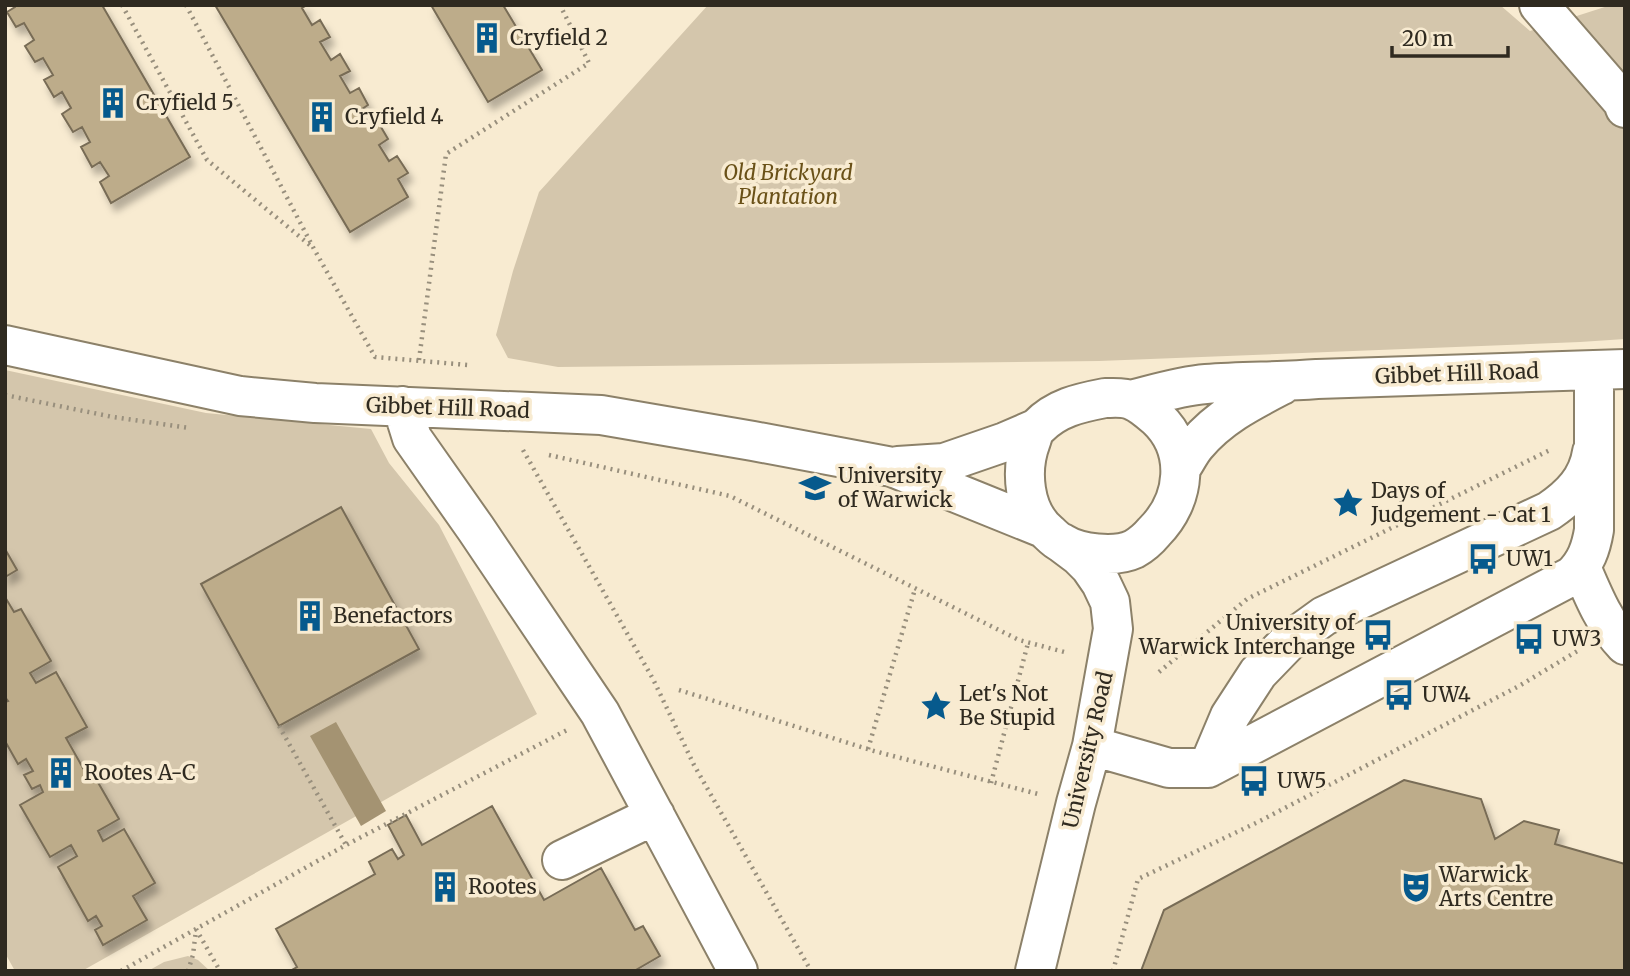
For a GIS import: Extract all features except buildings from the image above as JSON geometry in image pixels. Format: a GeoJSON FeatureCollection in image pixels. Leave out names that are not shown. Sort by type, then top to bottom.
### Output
{"type":"FeatureCollection","features":[{"type":"Feature","properties":{"kind":"street"},"geometry":{"type":"LineString","coordinates":[[1539,5],[1623,102],[1625,108]]}},
{"type":"Feature","properties":{"kind":"street","name":"Gibbet Hill Road"},"geometry":{"type":"LineString","coordinates":[[5,345],[240,396],[315,403],[601,415],[892,467],[1053,536]]}},
{"type":"Feature","properties":{"kind":"street"},"geometry":{"type":"LineString","coordinates":[[1208,768],[1230,716],[1258,673],[1288,642],[1324,616],[1556,506],[1575,489],[1586,474],[1591,457],[1609,370]]}},
{"type":"Feature","properties":{"kind":"street","name":"Gibbet Hill Road"},"geometry":{"type":"LineString","coordinates":[[1131,400],[1206,384],[1609,370]]}},
{"type":"Feature","properties":{"kind":"street","name":"Gibbet Hill Road"},"geometry":{"type":"LineString","coordinates":[[1181,468],[1197,445],[1217,424],[1244,404],[1290,381]]}},
{"type":"Feature","properties":{"kind":"street"},"geometry":{"type":"LineString","coordinates":[[1105,398],[1131,400],[1152,414],[1167,428],[1177,447],[1181,468],[1173,507],[1162,524],[1149,538],[1133,549],[1116,553],[1089,553],[1053,536],[1030,507],[1024,476],[1026,455],[1035,429],[1056,411],[1080,402],[1105,398]]}},
{"type":"Feature","properties":{"kind":"street"},"geometry":{"type":"LineString","coordinates":[[402,406],[412,438],[600,713],[737,971]]}},
{"type":"Feature","properties":{"kind":"street","name":"Gibbet Hill Road"},"geometry":{"type":"LineString","coordinates":[[892,467],[944,463],[1035,429]]}},
{"type":"Feature","properties":{"kind":"street"},"geometry":{"type":"LineString","coordinates":[[1092,746],[1169,768],[1208,768],[1572,576],[1581,567],[1592,544],[1594,439]]}},
{"type":"Feature","properties":{"kind":"street","name":"University Road"},"geometry":{"type":"LineString","coordinates":[[1035,971],[1092,746],[1113,629],[1110,602],[1101,583],[1079,555],[1053,536]]}},
{"type":"Feature","properties":{"kind":"street"},"geometry":{"type":"LineString","coordinates":[[1581,567],[1599,609],[1619,638]]}},
{"type":"Feature","properties":{"kind":"street"},"geometry":{"type":"LineString","coordinates":[[562,860],[655,815]]}},
{"type":"Feature","properties":{"kind":"path"},"geometry":{"type":"LineString","coordinates":[[122,5],[207,160],[314,249]]}},
{"type":"Feature","properties":{"kind":"path"},"geometry":{"type":"LineString","coordinates":[[186,5],[314,249],[375,357],[468,365]]}},
{"type":"Feature","properties":{"kind":"path"},"geometry":{"type":"LineString","coordinates":[[419,360],[446,154],[589,63],[560,5]]}},
{"type":"Feature","properties":{"kind":"path"},"geometry":{"type":"LineString","coordinates":[[514,447],[534,451]]}},
{"type":"Feature","properties":{"kind":"path"},"geometry":{"type":"LineString","coordinates":[[1159,672],[1247,599],[1556,447]]}},
{"type":"Feature","properties":{"kind":"path"},"geometry":{"type":"LineString","coordinates":[[521,448],[653,679],[694,765],[811,971]]}},
{"type":"Feature","properties":{"kind":"path"},"geometry":{"type":"LineString","coordinates":[[547,454],[730,496],[1019,640],[1068,653]]}},
{"type":"Feature","properties":{"kind":"path"},"geometry":{"type":"LineString","coordinates":[[868,749],[915,589]]}},
{"type":"Feature","properties":{"kind":"path"},"geometry":{"type":"LineString","coordinates":[[1113,971],[1138,879],[1258,822],[1519,686],[1619,638]]}},
{"type":"Feature","properties":{"kind":"path"},"geometry":{"type":"LineString","coordinates":[[990,783],[1028,643]]}},
{"type":"Feature","properties":{"kind":"path"},"geometry":{"type":"LineString","coordinates":[[679,690],[868,749],[990,783],[1076,803]]}},
{"type":"Feature","properties":{"kind":"path"},"geometry":{"type":"LineString","coordinates":[[121,971],[346,845],[600,713]]}},
{"type":"Feature","properties":{"kind":"path"},"geometry":{"type":"LineString","coordinates":[[279,726],[346,845]]}},
{"type":"Feature","properties":{"kind":"path"},"geometry":{"type":"LineString","coordinates":[[188,971],[196,929]]}},
{"type":"Feature","properties":{"kind":"path"},"geometry":{"type":"LineString","coordinates":[[196,929],[220,971]]}},
{"type":"Feature","properties":{"kind":"green space","name":"Old Brickyard Plantation"},"geometry":{"type":"Polygon","coordinates":[[[708,5],[1500,5],[1530,31],[1611,5],[1625,5],[1625,339],[1099,361],[558,367],[508,358],[496,335],[513,271],[539,192],[708,5]]]}},
{"type":"Feature","properties":{"kind":"green space"},"geometry":{"type":"Polygon","coordinates":[[[5,370],[206,413],[371,429],[389,463],[439,525],[537,714],[82,971],[15,971],[5,953],[5,370]]]}},
{"type":"Feature","properties":{"kind":"green space"},"geometry":{"type":"Polygon","coordinates":[[[188,956],[198,960],[210,971],[148,971],[164,962],[188,956]]]}},
{"type":"Feature","properties":{"kind":"shaded area"},"geometry":{"type":"Polygon","coordinates":[[[336,722],[386,811],[361,826],[310,736],[336,722]]]}},
{"type":"Feature","properties":{"kind":"place","name":"Cryfield 2"},"geometry":{"type":"Point","coordinates":[487,38]}},
{"type":"Feature","properties":{"kind":"place","name":"Cryfield 5"},"geometry":{"type":"Point","coordinates":[113,103]}},
{"type":"Feature","properties":{"kind":"place","name":"Cryfield 4"},"geometry":{"type":"Point","coordinates":[322,117]}},
{"type":"Feature","properties":{"kind":"place","name":"University of Warwick"},"geometry":{"type":"Point","coordinates":[815,488]}},
{"type":"Feature","properties":{"kind":"place","name":"Days of Judgement - Cat 1"},"geometry":{"type":"Point","coordinates":[1348,503]}},
{"type":"Feature","properties":{"kind":"place","name":"UW1"},"geometry":{"type":"Point","coordinates":[1483,559]}},
{"type":"Feature","properties":{"kind":"place","name":"Benefactors"},"geometry":{"type":"Point","coordinates":[310,616]}},
{"type":"Feature","properties":{"kind":"place","name":"University of Warwick Interchange"},"geometry":{"type":"Point","coordinates":[1378,635]}},
{"type":"Feature","properties":{"kind":"place","name":"UW3"},"geometry":{"type":"Point","coordinates":[1529,639]}},
{"type":"Feature","properties":{"kind":"place","name":"UW4"},"geometry":{"type":"Point","coordinates":[1399,695]}},
{"type":"Feature","properties":{"kind":"place","name":"Let's Not Be Stupid"},"geometry":{"type":"Point","coordinates":[936,706]}},
{"type":"Feature","properties":{"kind":"place","name":"Rootes A-C"},"geometry":{"type":"Point","coordinates":[61,773]}},
{"type":"Feature","properties":{"kind":"place","name":"UW5"},"geometry":{"type":"Point","coordinates":[1254,781]}},
{"type":"Feature","properties":{"kind":"place","name":"Rootes"},"geometry":{"type":"Point","coordinates":[445,887]}},
{"type":"Feature","properties":{"kind":"place","name":"Warwick Arts Centre"},"geometry":{"type":"Point","coordinates":[1416,887]}}]}
